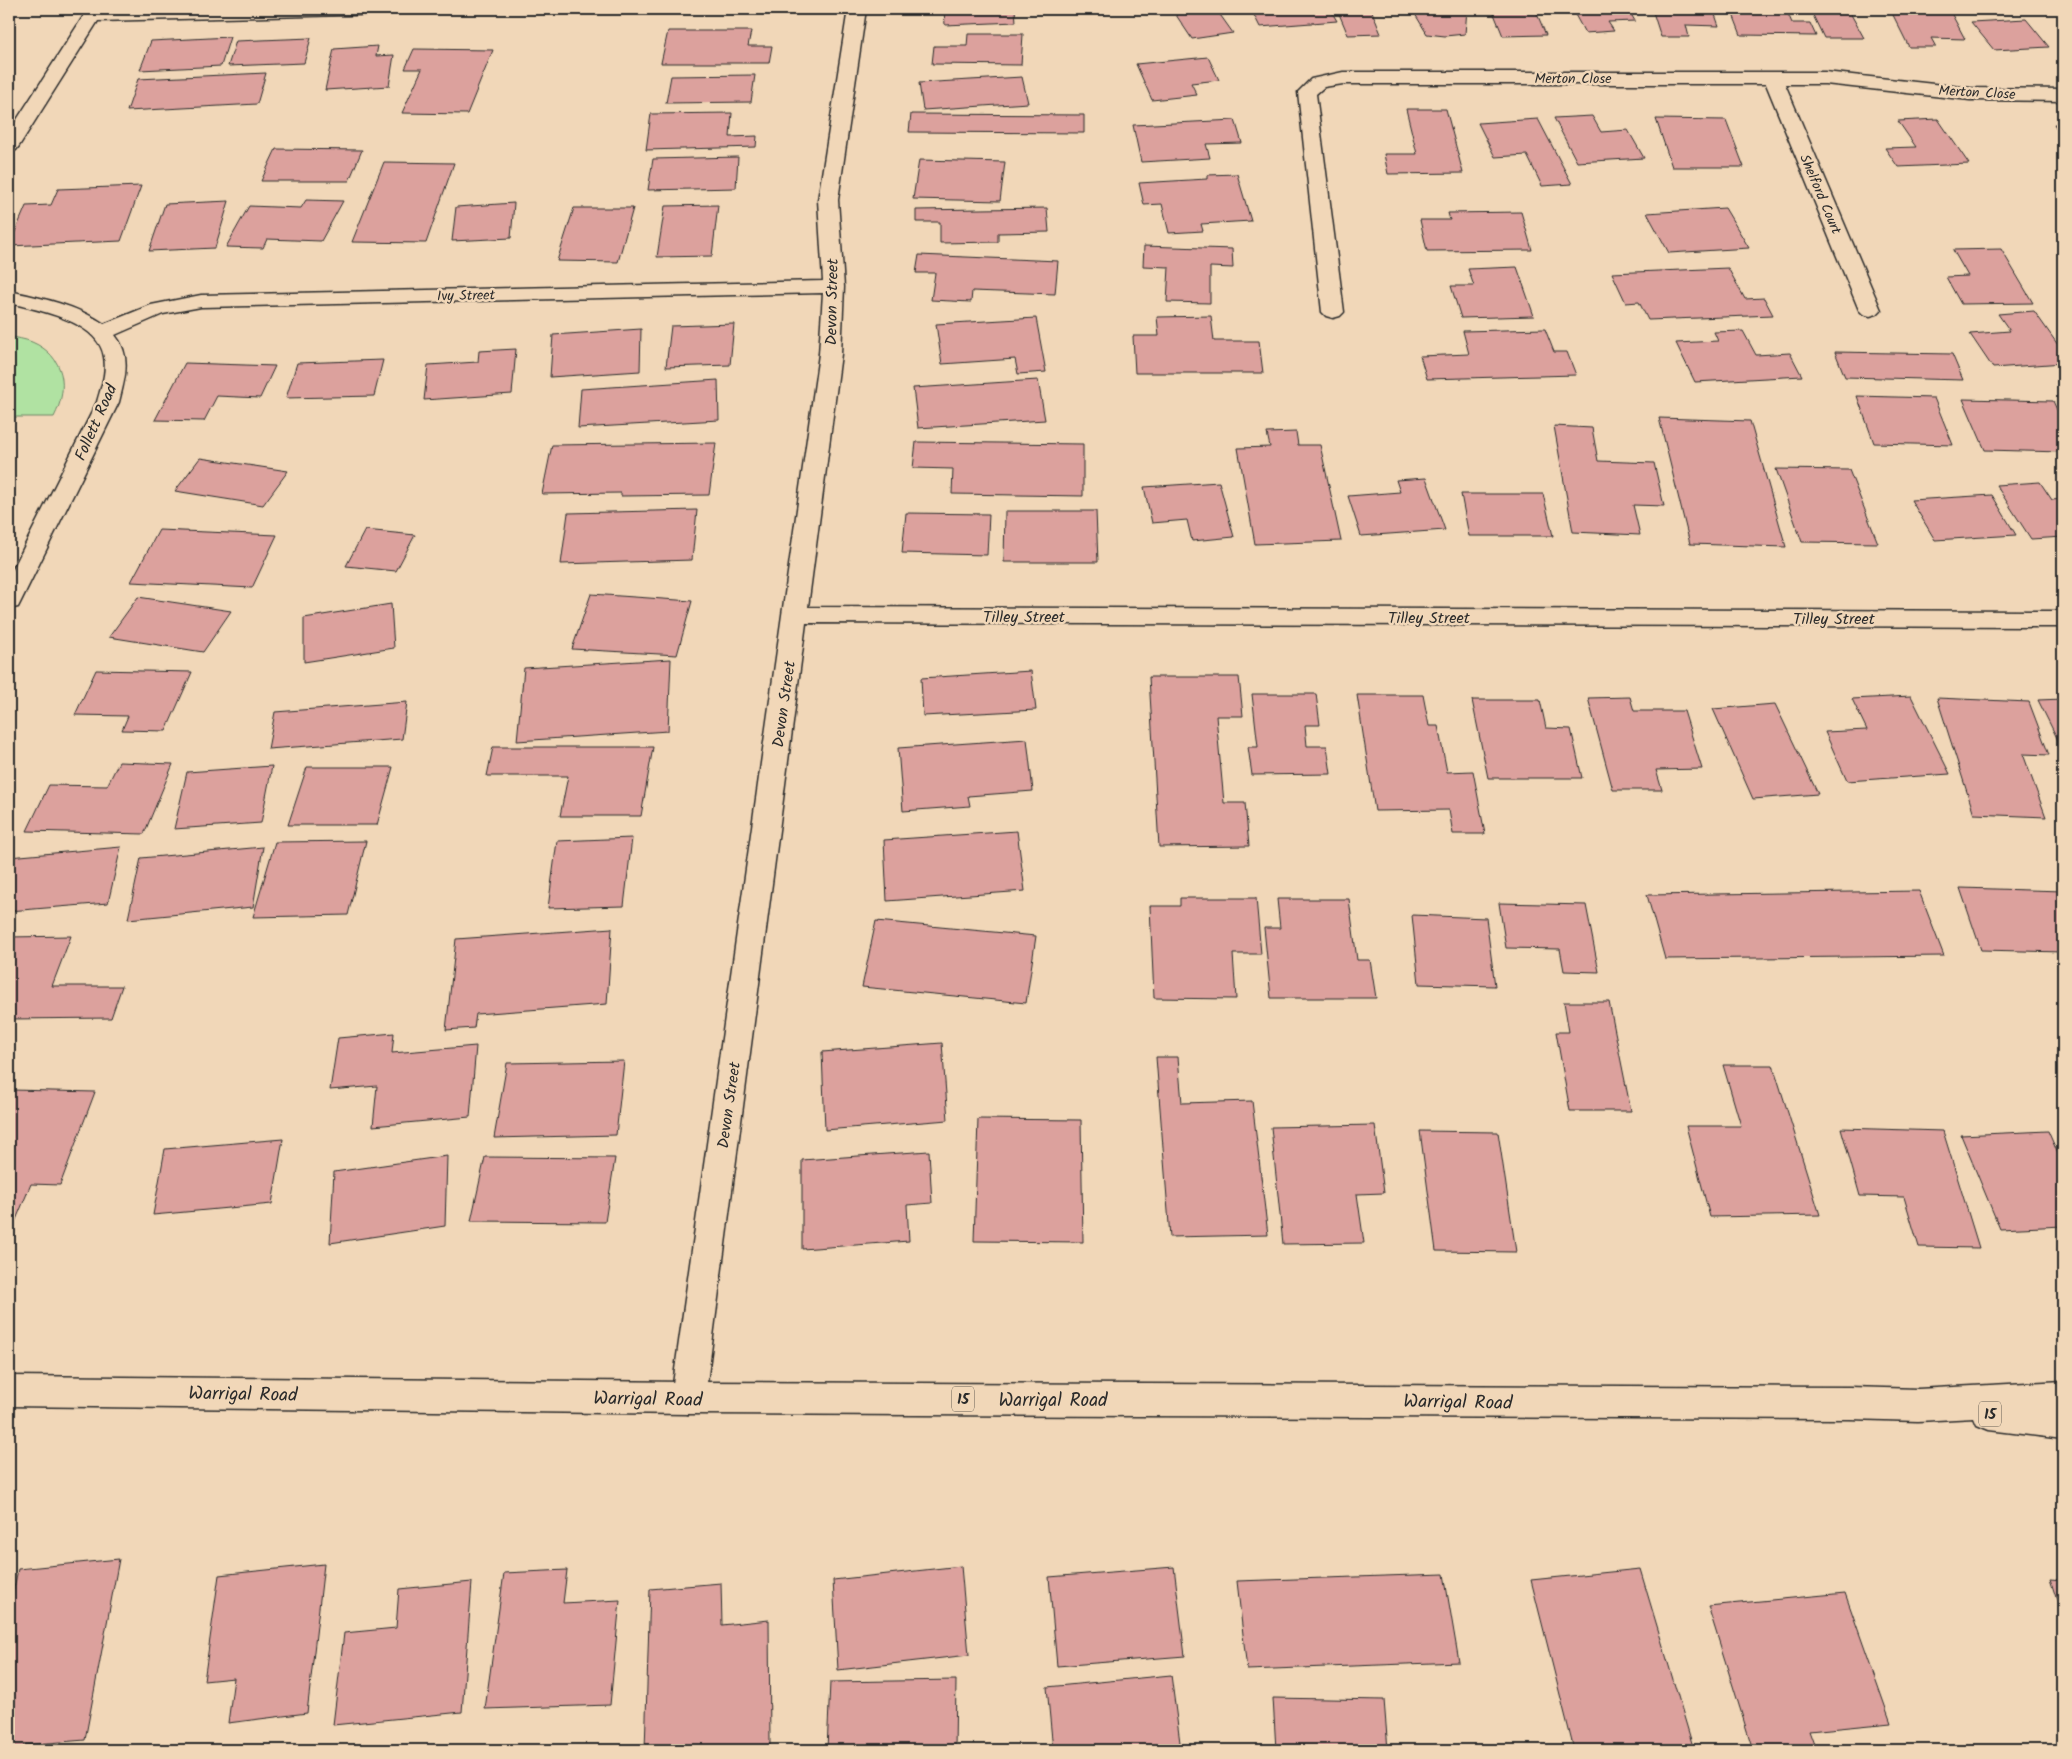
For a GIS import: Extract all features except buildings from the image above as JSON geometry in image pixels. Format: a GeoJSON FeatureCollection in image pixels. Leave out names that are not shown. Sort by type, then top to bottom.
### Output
{"type":"FeatureCollection","features":[{"type":"Feature","properties":{"kind":"main road"},"geometry":{"type":"LineString","coordinates":[[9,146],[94,12],[389,9]]}},
{"type":"Feature","properties":{"kind":"main road","name":"Devon Street"},"geometry":{"type":"LineString","coordinates":[[688,1398],[830,354],[834,287],[828,200],[857,9]]}},
{"type":"Feature","properties":{"kind":"main road","name":"Merton Close"},"geometry":{"type":"LineString","coordinates":[[1333,312],[1307,92],[1318,82],[1343,78],[1825,78],[1970,94],[2063,95]]}},
{"type":"Feature","properties":{"kind":"main road","name":"Shelford Court"},"geometry":{"type":"LineString","coordinates":[[1773,78],[1870,310]]}},
{"type":"Feature","properties":{"kind":"main road","name":"Ivy Street"},"geometry":{"type":"LineString","coordinates":[[103,332],[158,309],[201,301],[834,287]]}},
{"type":"Feature","properties":{"kind":"main road"},"geometry":{"type":"LineString","coordinates":[[9,297],[82,318],[103,332]]}},
{"type":"Feature","properties":{"kind":"main road","name":"Follett Road"},"geometry":{"type":"LineString","coordinates":[[9,601],[108,402],[116,376],[116,362],[112,348],[103,332]]}},
{"type":"Feature","properties":{"kind":"main road","name":"Tilley Street"},"geometry":{"type":"LineString","coordinates":[[795,615],[2063,619]]}},
{"type":"Feature","properties":{"kind":"main road","name":"Warrigal Road"},"geometry":{"type":"LineString","coordinates":[[9,1391],[688,1398],[1918,1405],[2063,1397]]}},
{"type":"Feature","properties":{"kind":"main road","name":"Warrigal Road"},"geometry":{"type":"LineString","coordinates":[[1918,1405],[2063,1423]]}},
{"type":"Feature","properties":{"kind":"green space"},"geometry":{"type":"Polygon","coordinates":[[[9,336],[29,341],[43,348],[57,364],[61,374],[62,395],[54,417],[9,417],[9,336]]]}}]}
